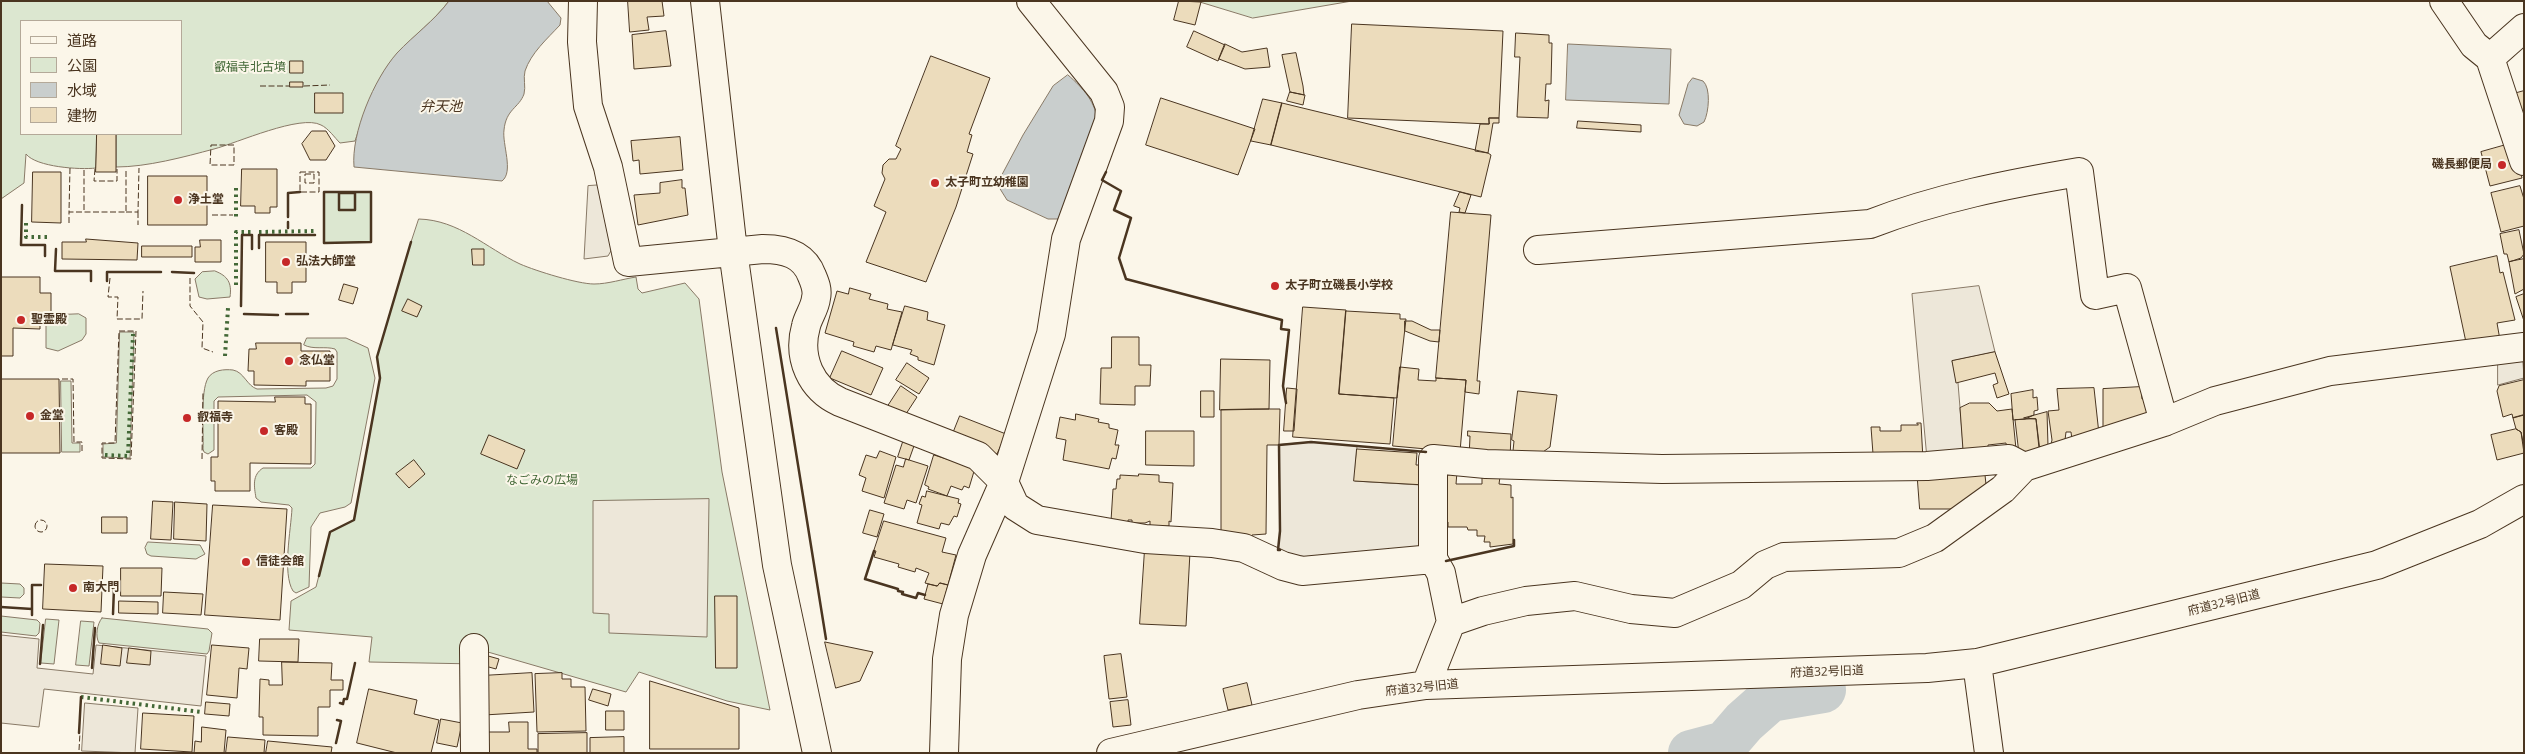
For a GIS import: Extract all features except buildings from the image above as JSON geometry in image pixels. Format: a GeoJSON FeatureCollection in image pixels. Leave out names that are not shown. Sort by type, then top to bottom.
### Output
{"type":"FeatureCollection","features":[{"type":"Feature","properties":{"kind":"street"},"geometry":{"type":"LineString","coordinates":[[583,1],[582,42],[588,106],[608,167],[628,262],[733,251],[781,249],[798,256],[810,269],[817,287],[816,299],[806,326],[804,351],[808,372],[827,396],[978,456],[1004,482],[1015,506],[1037,520],[1145,540],[1212,543],[1244,548],[1283,566],[1302,571],[1433,559]]}},
{"type":"Feature","properties":{"kind":"street"},"geometry":{"type":"LineString","coordinates":[[706,1],[733,251],[777,565],[817,753]]}},
{"type":"Feature","properties":{"kind":"street"},"geometry":{"type":"LineString","coordinates":[[944,753],[947,659],[954,615],[972,555],[1004,482],[1051,334],[1066,239],[1109,121],[1110,107],[1104,92],[1031,1]]}},
{"type":"Feature","properties":{"kind":"street"},"geometry":{"type":"LineString","coordinates":[[2444,1],[2474,45],[2490,58],[2524,161]]}},
{"type":"Feature","properties":{"kind":"street"},"geometry":{"type":"LineString","coordinates":[[2490,58],[2524,28]]}},
{"type":"Feature","properties":{"kind":"street"},"geometry":{"type":"LineString","coordinates":[[1538,250],[1870,224],[1909,209],[2014,183],[2079,172],[2095,295],[2127,288],[2164,422]]}},
{"type":"Feature","properties":{"kind":"street"},"geometry":{"type":"LineString","coordinates":[[1451,622],[1483,611],[1526,601],[1575,596],[1631,609],[1675,613],[1741,585],[1765,565],[1784,557],[1900,553],[1935,538],[2003,489],[2024,467],[2164,422],[2215,401],[2330,372],[2524,347]]}},
{"type":"Feature","properties":{"kind":"street"},"geometry":{"type":"LineString","coordinates":[[1426,685],[1451,622],[1441,573],[1433,559],[1433,459],[1486,464],[1662,469],[1927,466],[2009,459],[2024,467]]}},
{"type":"Feature","properties":{"kind":"street","name":"府道32号旧道"},"geometry":{"type":"LineString","coordinates":[[1111,753],[1358,695],[1426,685],[1927,668],[1977,663],[2377,565],[2480,524],[2524,499]]}},
{"type":"Feature","properties":{"kind":"street"},"geometry":{"type":"LineString","coordinates":[[474,648],[475,753]]}},
{"type":"Feature","properties":{"kind":"street"},"geometry":{"type":"LineString","coordinates":[[1977,663],[1989,753]]}},
{"type":"Feature","properties":{"kind":"green space","name":"叡福寺北古墳"},"geometry":{"type":"Polygon","coordinates":[[[1,1],[449,1],[404,47],[383,73],[372,95],[355,141],[340,143],[324,126],[312,123],[299,123],[190,155],[128,167],[116,167],[116,135],[182,135],[182,20],[20,20],[20,135],[97,135],[96,168],[69,168],[48,165],[26,154],[24,183],[1,199],[1,1]]]}},
{"type":"Feature","properties":{"kind":"green space"},"geometry":{"type":"Polygon","coordinates":[[[1197,1],[1352,1],[1253,18],[1197,1]]]}},
{"type":"Feature","properties":{"kind":"green space"},"geometry":{"type":"Polygon","coordinates":[[[324,192],[371,192],[371,242],[324,243],[324,192]]]}},
{"type":"Feature","properties":{"kind":"green space","name":"なごみの広場"},"geometry":{"type":"Polygon","coordinates":[[[419,219],[447,224],[460,229],[520,264],[557,277],[594,284],[636,277],[638,289],[642,293],[685,283],[699,299],[722,472],[770,710],[727,701],[639,672],[626,692],[481,650],[478,664],[369,662],[372,637],[289,630],[291,601],[316,587],[330,532],[354,520],[380,378],[377,357],[419,219]]]}},
{"type":"Feature","properties":{"kind":"green space"},"geometry":{"type":"Polygon","coordinates":[[[215,271],[223,275],[230,284],[230,297],[207,299],[199,297],[195,279],[202,272],[215,271]]]}},
{"type":"Feature","properties":{"kind":"green space"},"geometry":{"type":"Polygon","coordinates":[[[79,314],[86,318],[86,334],[82,340],[58,351],[46,348],[46,317],[79,314]]]}},
{"type":"Feature","properties":{"kind":"green space"},"geometry":{"type":"Polygon","coordinates":[[[120,332],[134,332],[130,458],[103,457],[103,444],[116,443],[120,332]]]}},
{"type":"Feature","properties":{"kind":"green space"},"geometry":{"type":"Polygon","coordinates":[[[307,338],[346,338],[368,348],[375,378],[351,503],[345,507],[320,513],[311,527],[309,587],[296,593],[293,591],[288,574],[292,508],[289,505],[261,502],[256,498],[255,477],[263,468],[311,468],[315,464],[316,402],[307,395],[218,397],[214,401],[214,450],[208,454],[203,449],[203,402],[208,378],[213,373],[222,370],[237,371],[257,389],[326,388],[333,386],[337,379],[337,352],[331,348],[304,345],[307,338]]]}},
{"type":"Feature","properties":{"kind":"green space"},"geometry":{"type":"Polygon","coordinates":[[[61,381],[71,381],[72,443],[80,443],[80,452],[62,452],[61,381]]]}},
{"type":"Feature","properties":{"kind":"green space"},"geometry":{"type":"Polygon","coordinates":[[[148,542],[200,545],[205,554],[196,559],[151,556],[147,554],[145,548],[148,542]]]}},
{"type":"Feature","properties":{"kind":"green space"},"geometry":{"type":"Polygon","coordinates":[[[1,583],[20,584],[24,588],[24,594],[20,598],[1,597],[1,583]]]}},
{"type":"Feature","properties":{"kind":"green space"},"geometry":{"type":"Polygon","coordinates":[[[1,616],[37,620],[40,623],[39,633],[36,636],[1,632],[1,616]]]}},
{"type":"Feature","properties":{"kind":"green space"},"geometry":{"type":"Polygon","coordinates":[[[102,618],[208,629],[212,633],[209,651],[207,654],[99,643],[97,630],[102,618]]]}},
{"type":"Feature","properties":{"kind":"green space"},"geometry":{"type":"Polygon","coordinates":[[[46,619],[59,620],[54,664],[41,663],[46,619]]]}},
{"type":"Feature","properties":{"kind":"green space"},"geometry":{"type":"Polygon","coordinates":[[[81,621],[94,622],[89,666],[76,665],[81,621]]]}},
{"type":"Feature","properties":{"kind":"shaded area"},"geometry":{"type":"Polygon","coordinates":[[[603,185],[616,242],[608,256],[584,259],[588,186],[603,185]]]}},
{"type":"Feature","properties":{"kind":"shaded area"},"geometry":{"type":"Polygon","coordinates":[[[1979,286],[1995,352],[1952,361],[1958,383],[1964,457],[1927,459],[1912,294],[1979,286]]]}},
{"type":"Feature","properties":{"kind":"shaded area"},"geometry":{"type":"Polygon","coordinates":[[[2498,356],[2516,357],[2523,362],[2524,378],[2498,385],[2498,356]]]}},
{"type":"Feature","properties":{"kind":"shaded area"},"geometry":{"type":"Polygon","coordinates":[[[1311,442],[1357,446],[1355,481],[1421,485],[1421,545],[1414,553],[1303,560],[1278,550],[1280,531],[1279,445],[1311,442]]]}},
{"type":"Feature","properties":{"kind":"shaded area"},"geometry":{"type":"Polygon","coordinates":[[[709,499],[707,637],[609,633],[609,614],[593,613],[593,501],[709,499]]]}},
{"type":"Feature","properties":{"kind":"shaded area"},"geometry":{"type":"Polygon","coordinates":[[[1,635],[39,639],[37,668],[93,674],[96,645],[206,656],[201,706],[44,689],[39,727],[1,723],[1,635]]]}},
{"type":"Feature","properties":{"kind":"shaded area"},"geometry":{"type":"Polygon","coordinates":[[[85,703],[138,708],[135,753],[82,751],[85,703]]]}},
{"type":"Feature","properties":{"kind":"water","name":"弁天池"},"geometry":{"type":"Polygon","coordinates":[[[449,1],[547,1],[561,18],[560,25],[531,58],[524,74],[525,88],[522,99],[507,117],[504,130],[507,165],[505,177],[502,181],[354,167],[356,138],[360,123],[380,77],[397,53],[449,1]]]}},
{"type":"Feature","properties":{"kind":"water"},"geometry":{"type":"Polygon","coordinates":[[[1568,44],[1671,49],[1669,104],[1566,100],[1568,44]]]}},
{"type":"Feature","properties":{"kind":"water"},"geometry":{"type":"Polygon","coordinates":[[[1068,75],[1079,85],[1092,102],[1097,123],[1062,219],[1048,219],[1007,200],[997,184],[1023,135],[1053,86],[1068,75]]]}},
{"type":"Feature","properties":{"kind":"water"},"geometry":{"type":"Polygon","coordinates":[[[1693,78],[1706,84],[1708,94],[1706,118],[1704,122],[1697,126],[1684,124],[1679,115],[1688,84],[1693,78]]]}},
{"type":"Feature","properties":{"kind":"waterway"},"geometry":{"type":"LineString","coordinates":[[1691,753],[1725,744],[1744,722],[1770,699],[1823,690]]}},
{"type":"Feature","properties":{"kind":"hedge"},"geometry":{"type":"LineString","coordinates":[[236,188],[236,217]]}},
{"type":"Feature","properties":{"kind":"hedge"},"geometry":{"type":"LineString","coordinates":[[26,223],[26,237],[48,237]]}},
{"type":"Feature","properties":{"kind":"hedge"},"geometry":{"type":"LineString","coordinates":[[259,232],[315,231]]}},
{"type":"Feature","properties":{"kind":"hedge"},"geometry":{"type":"LineString","coordinates":[[236,285],[236,232],[251,232]]}},
{"type":"Feature","properties":{"kind":"hedge"},"geometry":{"type":"LineString","coordinates":[[225,356],[228,308]]}},
{"type":"Feature","properties":{"kind":"hedge"},"geometry":{"type":"LineString","coordinates":[[105,455],[128,456],[133,334]]}},
{"type":"Feature","properties":{"kind":"hedge"},"geometry":{"type":"LineString","coordinates":[[81,697],[201,712]]}},
{"type":"Feature","properties":{"kind":"fence"},"geometry":{"type":"LineString","coordinates":[[304,86],[330,85]]}},
{"type":"Feature","properties":{"kind":"fence"},"geometry":{"type":"LineString","coordinates":[[260,86],[289,86]]}},
{"type":"Feature","properties":{"kind":"fence"},"geometry":{"type":"LineString","coordinates":[[211,145],[234,145],[234,165],[210,165],[211,145]]}},
{"type":"Feature","properties":{"kind":"fence"},"geometry":{"type":"LineString","coordinates":[[70,168],[69,212],[84,212]]}},
{"type":"Feature","properties":{"kind":"fence"},"geometry":{"type":"LineString","coordinates":[[126,212],[138,212],[139,168]]}},
{"type":"Feature","properties":{"kind":"fence"},"geometry":{"type":"LineString","coordinates":[[95,169],[94,181],[117,181],[117,169]]}},
{"type":"Feature","properties":{"kind":"fence"},"geometry":{"type":"LineString","coordinates":[[84,170],[84,212],[126,212],[126,169]]}},
{"type":"Feature","properties":{"kind":"fence"},"geometry":{"type":"LineString","coordinates":[[300,172],[319,172],[319,192],[300,192],[300,172]]}},
{"type":"Feature","properties":{"kind":"fence"},"geometry":{"type":"LineString","coordinates":[[305,174],[314,174],[314,183],[305,183],[305,174]]}},
{"type":"Feature","properties":{"kind":"fence"},"geometry":{"type":"LineString","coordinates":[[69,212],[69,223]]}},
{"type":"Feature","properties":{"kind":"fence"},"geometry":{"type":"LineString","coordinates":[[138,212],[138,225]]}},
{"type":"Feature","properties":{"kind":"fence"},"geometry":{"type":"LineString","coordinates":[[212,215],[233,215]]}},
{"type":"Feature","properties":{"kind":"fence"},"geometry":{"type":"LineString","coordinates":[[110,278],[108,297],[118,297],[117,319],[142,319],[143,291]]}},
{"type":"Feature","properties":{"kind":"fence"},"geometry":{"type":"LineString","coordinates":[[190,278],[190,306],[203,322],[202,348],[213,352]]}},
{"type":"Feature","properties":{"kind":"fence"},"geometry":{"type":"LineString","coordinates":[[119,331],[136,331],[131,459],[102,458],[102,443],[115,443],[119,331]]}},
{"type":"Feature","properties":{"kind":"fence"},"geometry":{"type":"LineString","coordinates":[[62,379],[73,379],[74,442],[82,442],[82,452]]}},
{"type":"Feature","properties":{"kind":"fence"},"geometry":{"type":"LineString","coordinates":[[202,459],[203,391]]}},
{"type":"Feature","properties":{"kind":"fence"},"geometry":{"type":"LineString","coordinates":[[41,520],[47,526],[41,532],[35,526],[41,520]]}},
{"type":"Feature","properties":{"kind":"fence"},"geometry":{"type":"LineString","coordinates":[[79,750],[80,733]]}},
{"type":"Feature","properties":{"kind":"wall"},"geometry":{"type":"LineString","coordinates":[[1106,172],[1102,180],[1121,191],[1114,210],[1131,218],[1119,258],[1126,279],[1282,320],[1281,329],[1289,330],[1283,386],[1286,403]]}},
{"type":"Feature","properties":{"kind":"wall"},"geometry":{"type":"LineString","coordinates":[[288,217],[288,193],[300,192]]}},
{"type":"Feature","properties":{"kind":"wall"},"geometry":{"type":"LineString","coordinates":[[324,192],[371,192],[371,242],[324,243],[324,192]]}},
{"type":"Feature","properties":{"kind":"wall"},"geometry":{"type":"LineString","coordinates":[[339,193],[355,193],[355,210],[339,210],[339,193]]}},
{"type":"Feature","properties":{"kind":"wall"},"geometry":{"type":"LineString","coordinates":[[22,205],[21,245],[45,245],[45,256]]}},
{"type":"Feature","properties":{"kind":"wall"},"geometry":{"type":"LineString","coordinates":[[288,222],[288,228]]}},
{"type":"Feature","properties":{"kind":"wall"},"geometry":{"type":"LineString","coordinates":[[241,306],[242,235],[252,235],[252,249]]}},
{"type":"Feature","properties":{"kind":"wall"},"geometry":{"type":"LineString","coordinates":[[259,248],[259,235],[315,235]]}},
{"type":"Feature","properties":{"kind":"wall"},"geometry":{"type":"LineString","coordinates":[[319,576],[330,532],[354,520],[380,378],[377,357],[411,242]]}},
{"type":"Feature","properties":{"kind":"wall"},"geometry":{"type":"LineString","coordinates":[[56,249],[55,271],[91,271],[91,281]]}},
{"type":"Feature","properties":{"kind":"wall"},"geometry":{"type":"LineString","coordinates":[[107,281],[107,272],[161,272]]}},
{"type":"Feature","properties":{"kind":"wall"},"geometry":{"type":"LineString","coordinates":[[172,272],[194,273]]}},
{"type":"Feature","properties":{"kind":"wall"},"geometry":{"type":"LineString","coordinates":[[244,314],[278,315]]}},
{"type":"Feature","properties":{"kind":"wall"},"geometry":{"type":"LineString","coordinates":[[286,314],[308,314]]}},
{"type":"Feature","properties":{"kind":"wall"},"geometry":{"type":"LineString","coordinates":[[776,328],[826,639]]}},
{"type":"Feature","properties":{"kind":"wall"},"geometry":{"type":"LineString","coordinates":[[1280,550],[1278,550],[1280,531],[1279,445],[1311,442],[1426,452]]}},
{"type":"Feature","properties":{"kind":"wall"},"geometry":{"type":"LineString","coordinates":[[1446,561],[1514,546],[1514,540]]}},
{"type":"Feature","properties":{"kind":"wall"},"geometry":{"type":"LineString","coordinates":[[874,551],[865,579],[898,589],[898,591],[903,592],[902,594],[916,598],[918,593],[925,595]]}},
{"type":"Feature","properties":{"kind":"wall"},"geometry":{"type":"LineString","coordinates":[[1,607],[32,609],[32,585],[41,585]]}},
{"type":"Feature","properties":{"kind":"wall"},"geometry":{"type":"LineString","coordinates":[[105,587],[114,588],[113,614]]}},
{"type":"Feature","properties":{"kind":"wall"},"geometry":{"type":"LineString","coordinates":[[32,609],[32,615]]}},
{"type":"Feature","properties":{"kind":"wall"},"geometry":{"type":"LineString","coordinates":[[40,664],[43,625]]}},
{"type":"Feature","properties":{"kind":"wall"},"geometry":{"type":"LineString","coordinates":[[92,668],[95,628]]}},
{"type":"Feature","properties":{"kind":"wall"},"geometry":{"type":"LineString","coordinates":[[340,703],[343,704],[344,699],[347,699],[355,663]]}},
{"type":"Feature","properties":{"kind":"wall"},"geometry":{"type":"LineString","coordinates":[[79,733],[81,697]]}},
{"type":"Feature","properties":{"kind":"wall"},"geometry":{"type":"LineString","coordinates":[[336,743],[341,721],[337,720]]}},
{"type":"Feature","properties":{"kind":"place","name":"磯長郵便局"},"geometry":{"type":"Point","coordinates":[2502,165]}},
{"type":"Feature","properties":{"kind":"place","name":"太子町立幼稚園"},"geometry":{"type":"Point","coordinates":[935,183]}},
{"type":"Feature","properties":{"kind":"place","name":"浄土堂"},"geometry":{"type":"Point","coordinates":[178,200]}},
{"type":"Feature","properties":{"kind":"place","name":"弘法大師堂"},"geometry":{"type":"Point","coordinates":[286,262]}},
{"type":"Feature","properties":{"kind":"place","name":"太子町立磯長小学校"},"geometry":{"type":"Point","coordinates":[1275,286]}},
{"type":"Feature","properties":{"kind":"place","name":"聖霊殿"},"geometry":{"type":"Point","coordinates":[21,320]}},
{"type":"Feature","properties":{"kind":"place","name":"念仏堂"},"geometry":{"type":"Point","coordinates":[289,361]}},
{"type":"Feature","properties":{"kind":"place","name":"金堂"},"geometry":{"type":"Point","coordinates":[30,416]}},
{"type":"Feature","properties":{"kind":"place","name":"叡福寺"},"geometry":{"type":"Point","coordinates":[187,418]}},
{"type":"Feature","properties":{"kind":"place","name":"客殿"},"geometry":{"type":"Point","coordinates":[264,431]}},
{"type":"Feature","properties":{"kind":"place","name":"信徒会館"},"geometry":{"type":"Point","coordinates":[246,562]}},
{"type":"Feature","properties":{"kind":"place","name":"南大門"},"geometry":{"type":"Point","coordinates":[73,588]}}]}
